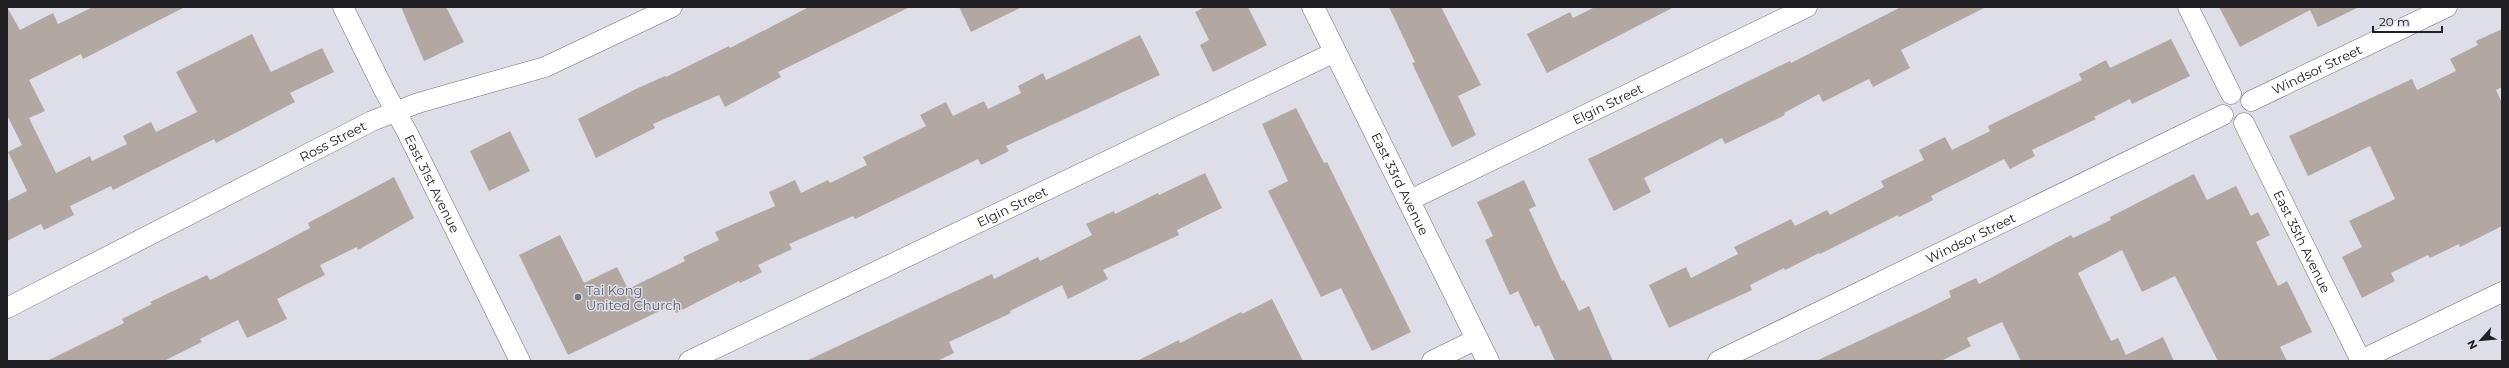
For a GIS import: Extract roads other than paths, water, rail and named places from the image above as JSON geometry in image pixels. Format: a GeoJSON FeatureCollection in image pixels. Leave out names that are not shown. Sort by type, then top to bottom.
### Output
{"type":"FeatureCollection","features":[{"type":"Feature","properties":{"kind":"street","name":"East 31st Avenue"},"geometry":{"type":"LineString","coordinates":[[343,7],[520,361]]}},
{"type":"Feature","properties":{"kind":"street","name":"Ross Street"},"geometry":{"type":"LineString","coordinates":[[7,308],[395,111],[545,67],[672,7]]}},
{"type":"Feature","properties":{"kind":"street","name":"East 33rd Avenue"},"geometry":{"type":"LineString","coordinates":[[1313,7],[1488,361]]}},
{"type":"Feature","properties":{"kind":"street","name":"Elgin Street"},"geometry":{"type":"LineString","coordinates":[[1408,201],[1807,7]]}},
{"type":"Feature","properties":{"kind":"street"},"geometry":{"type":"LineString","coordinates":[[2188,7],[2231,94]]}},
{"type":"Feature","properties":{"kind":"street","name":"Windsor Street"},"geometry":{"type":"LineString","coordinates":[[2251,101],[2447,7]]}},
{"type":"Feature","properties":{"kind":"street","name":"Elgin Street"},"geometry":{"type":"LineString","coordinates":[[689,361],[1335,52]]}},
{"type":"Feature","properties":{"kind":"street"},"geometry":{"type":"LineString","coordinates":[[2231,94],[2244,95],[2251,101],[2251,116],[2244,122],[2230,122],[2223,115],[2222,106],[2231,94]]}},
{"type":"Feature","properties":{"kind":"street","name":"Windsor Street"},"geometry":{"type":"LineString","coordinates":[[1718,361],[2223,115]]}},
{"type":"Feature","properties":{"kind":"street","name":"East 35th Avenue"},"geometry":{"type":"LineString","coordinates":[[2244,122],[2360,361]]}},
{"type":"Feature","properties":{"kind":"street"},"geometry":{"type":"LineString","coordinates":[[2360,361],[2502,292]]}},
{"type":"Feature","properties":{"kind":"street"},"geometry":{"type":"LineString","coordinates":[[1432,361],[1477,339]]}},
{"type":"Feature","properties":{"kind":"place","name":"Tai Kong United Church"},"geometry":{"type":"Point","coordinates":[578,297]}}]}
